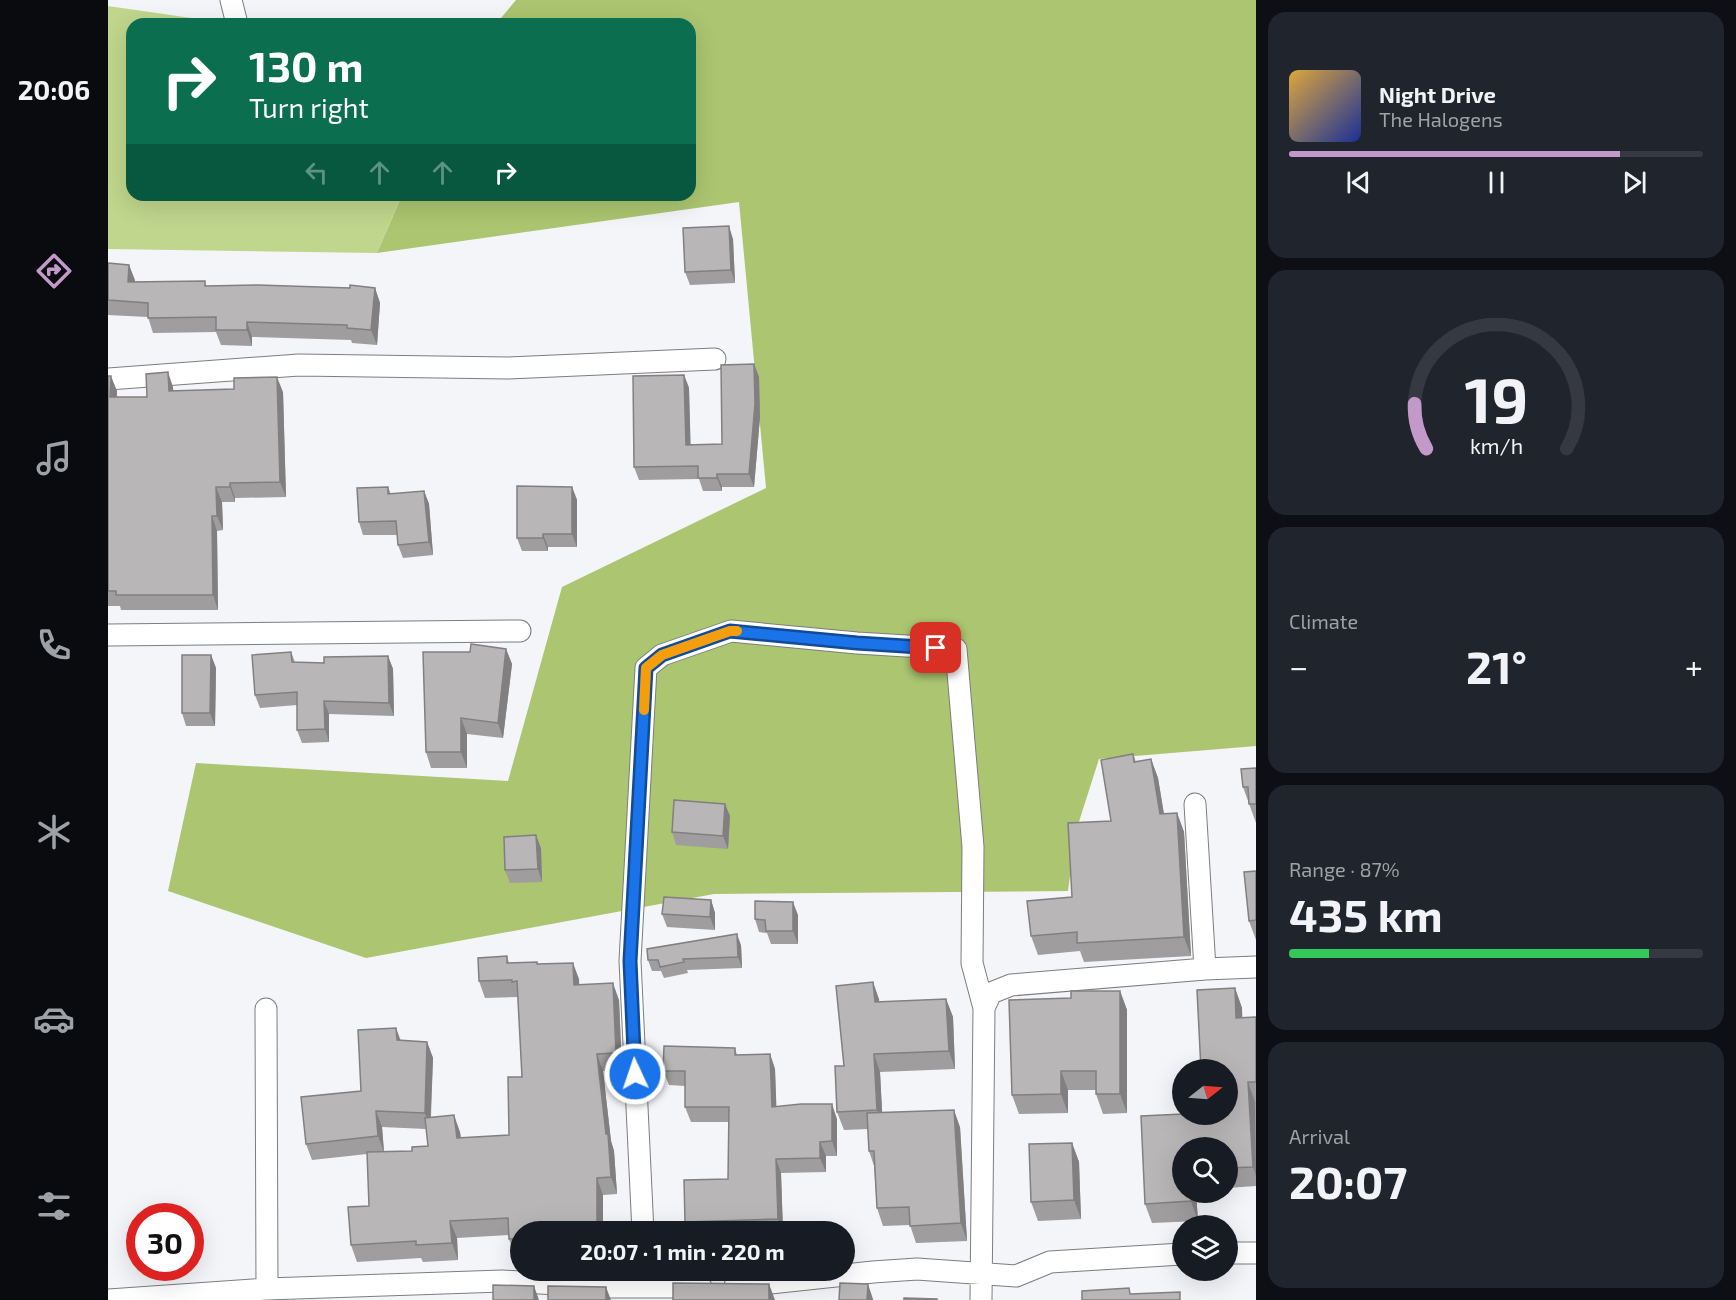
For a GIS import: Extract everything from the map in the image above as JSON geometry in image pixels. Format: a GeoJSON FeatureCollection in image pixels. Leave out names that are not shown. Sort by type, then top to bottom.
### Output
{"type":"FeatureCollection","features":[{"type":"Feature","properties":{"kind":"street"},"geometry":{"type":"LineString","coordinates":[[231,0],[236,18]]}},
{"type":"Feature","properties":{"kind":"street"},"geometry":{"type":"LineString","coordinates":[[108,379],[299,365],[508,368],[715,359]]}},
{"type":"Feature","properties":{"kind":"street"},"geometry":{"type":"LineString","coordinates":[[108,635],[520,631]]}},
{"type":"Feature","properties":{"kind":"street"},"geometry":{"type":"LineString","coordinates":[[642,1221],[630,961],[646,668],[662,655],[730,631],[857,643],[956,649],[974,847],[972,963],[984,1008],[981,1300]]}},
{"type":"Feature","properties":{"kind":"street"},"geometry":{"type":"LineString","coordinates":[[1196,804],[1205,969]]}},
{"type":"Feature","properties":{"kind":"street"},"geometry":{"type":"LineString","coordinates":[[984,1008],[991,993],[1011,985],[1256,967]]}},
{"type":"Feature","properties":{"kind":"street"},"geometry":{"type":"LineString","coordinates":[[266,1010],[267,1289]]}},
{"type":"Feature","properties":{"kind":"street"},"geometry":{"type":"LineString","coordinates":[[1238,1253],[1256,1253]]}},
{"type":"Feature","properties":{"kind":"street"},"geometry":{"type":"LineString","coordinates":[[108,1300],[267,1289],[502,1281],[646,1286],[752,1285],[906,1270],[1016,1276],[1050,1262],[1172,1255]]}},
{"type":"Feature","properties":{"kind":"green space"},"geometry":{"type":"Polygon","coordinates":[[[516,0],[1256,0],[1256,746],[1099,759],[1076,831],[1068,891],[714,894],[366,958],[168,891],[196,763],[508,781],[562,587],[766,488],[739,202],[377,253],[399,201],[696,201],[696,18],[501,18],[516,0]]]}},
{"type":"Feature","properties":{"kind":"green space"},"geometry":{"type":"Polygon","coordinates":[[[108,6],[191,18],[126,18],[126,201],[399,201],[377,253],[108,249],[108,6]]]}},
{"type":"Feature","properties":{"kind":"building"},"geometry":{"type":"Polygon","coordinates":[[[729,226],[731,270],[685,272],[683,228],[729,226]]]}},
{"type":"Feature","properties":{"kind":"building"},"geometry":{"type":"Polygon","coordinates":[[[108,263],[129,265],[128,282],[205,281],[205,286],[350,288],[350,285],[375,288],[371,330],[347,328],[347,325],[247,322],[247,330],[216,330],[216,317],[148,318],[148,303],[108,300],[108,263]]]}},
{"type":"Feature","properties":{"kind":"building"},"geometry":{"type":"Polygon","coordinates":[[[754,364],[755,404],[749,474],[717,474],[717,478],[698,478],[698,466],[634,467],[633,376],[684,375],[686,445],[722,444],[721,365],[754,364]]]}},
{"type":"Feature","properties":{"kind":"building"},"geometry":{"type":"Polygon","coordinates":[[[168,372],[169,391],[234,389],[234,378],[277,377],[280,482],[230,483],[230,487],[216,487],[217,516],[212,516],[213,595],[116,595],[116,591],[108,591],[108,376],[111,376],[110,397],[147,397],[146,374],[168,372]]]}},
{"type":"Feature","properties":{"kind":"building"},"geometry":{"type":"Polygon","coordinates":[[[517,486],[572,487],[572,534],[543,534],[543,538],[517,538],[517,486]]]}},
{"type":"Feature","properties":{"kind":"building"},"geometry":{"type":"Polygon","coordinates":[[[388,487],[388,494],[424,491],[429,542],[398,545],[396,521],[359,522],[357,488],[388,487]]]}},
{"type":"Feature","properties":{"kind":"building"},"geometry":{"type":"Polygon","coordinates":[[[471,644],[506,649],[498,723],[461,718],[461,752],[426,752],[423,652],[470,652],[471,644]]]}},
{"type":"Feature","properties":{"kind":"building"},"geometry":{"type":"Polygon","coordinates":[[[291,652],[292,662],[324,663],[324,657],[388,656],[389,703],[324,701],[325,729],[297,730],[297,692],[255,695],[252,655],[291,652]]]}},
{"type":"Feature","properties":{"kind":"building"},"geometry":{"type":"Polygon","coordinates":[[[182,655],[211,655],[210,713],[182,713],[182,655]]]}},
{"type":"Feature","properties":{"kind":"building"},"geometry":{"type":"Polygon","coordinates":[[[1133,754],[1134,762],[1151,759],[1160,814],[1177,813],[1184,937],[1077,943],[1077,932],[1031,936],[1027,901],[1072,897],[1068,823],[1111,821],[1101,760],[1133,754]]]}},
{"type":"Feature","properties":{"kind":"building"},"geometry":{"type":"Polygon","coordinates":[[[1256,768],[1256,804],[1249,804],[1248,787],[1243,787],[1241,769],[1256,768]]]}},
{"type":"Feature","properties":{"kind":"building"},"geometry":{"type":"Polygon","coordinates":[[[674,800],[725,804],[723,836],[672,832],[674,800]]]}},
{"type":"Feature","properties":{"kind":"building"},"geometry":{"type":"Polygon","coordinates":[[[536,835],[538,869],[505,870],[504,837],[536,835]]]}},
{"type":"Feature","properties":{"kind":"building"},"geometry":{"type":"Polygon","coordinates":[[[1256,871],[1256,920],[1249,921],[1244,872],[1256,871]]]}},
{"type":"Feature","properties":{"kind":"building"},"geometry":{"type":"Polygon","coordinates":[[[664,897],[711,900],[710,917],[662,914],[664,897]]]}},
{"type":"Feature","properties":{"kind":"building"},"geometry":{"type":"Polygon","coordinates":[[[755,901],[793,902],[793,931],[766,931],[765,920],[755,919],[755,901]]]}},
{"type":"Feature","properties":{"kind":"building"},"geometry":{"type":"Polygon","coordinates":[[[737,934],[738,957],[683,959],[684,962],[660,967],[658,960],[648,960],[647,949],[737,934]]]}},
{"type":"Feature","properties":{"kind":"building"},"geometry":{"type":"Polygon","coordinates":[[[507,956],[507,963],[573,963],[574,985],[613,983],[616,1053],[597,1054],[606,1134],[608,1134],[611,1177],[597,1178],[597,1221],[510,1221],[509,1239],[508,1218],[450,1221],[452,1243],[416,1245],[416,1241],[351,1245],[348,1207],[369,1206],[367,1152],[412,1151],[412,1147],[428,1146],[425,1118],[454,1115],[457,1138],[509,1135],[508,1077],[522,1077],[517,981],[479,981],[478,958],[507,956]]]}},
{"type":"Feature","properties":{"kind":"building"},"geometry":{"type":"Polygon","coordinates":[[[873,982],[875,1002],[946,999],[949,1051],[874,1054],[877,1110],[837,1112],[835,1066],[844,1066],[836,986],[873,982]]]}},
{"type":"Feature","properties":{"kind":"building"},"geometry":{"type":"Polygon","coordinates":[[[1235,988],[1236,1018],[1256,1017],[1256,1082],[1248,1082],[1253,1167],[1238,1168],[1238,1137],[1172,1137],[1172,1202],[1145,1204],[1141,1116],[1172,1115],[1172,1125],[1238,1125],[1238,1059],[1200,1059],[1197,990],[1235,988]]]}},
{"type":"Feature","properties":{"kind":"building"},"geometry":{"type":"Polygon","coordinates":[[[1071,991],[1120,991],[1120,1094],[1096,1094],[1096,1071],[1061,1071],[1061,1094],[1012,1095],[1009,1000],[1071,998],[1071,991]]]}},
{"type":"Feature","properties":{"kind":"building"},"geometry":{"type":"Polygon","coordinates":[[[396,1028],[397,1040],[427,1042],[425,1113],[376,1111],[378,1136],[306,1144],[301,1097],[361,1091],[358,1030],[396,1028]]]}},
{"type":"Feature","properties":{"kind":"building"},"geometry":{"type":"Polygon","coordinates":[[[664,1046],[735,1048],[735,1055],[770,1054],[772,1107],[832,1104],[832,1141],[820,1142],[820,1158],[776,1159],[778,1219],[685,1221],[684,1180],[728,1179],[729,1107],[685,1107],[685,1071],[663,1071],[664,1046]]]}},
{"type":"Feature","properties":{"kind":"building"},"geometry":{"type":"Polygon","coordinates":[[[954,1110],[961,1223],[910,1226],[909,1207],[877,1208],[874,1151],[869,1151],[867,1113],[954,1110]]]}},
{"type":"Feature","properties":{"kind":"building"},"geometry":{"type":"Polygon","coordinates":[[[1072,1143],[1074,1200],[1031,1202],[1029,1144],[1072,1143]]]}},
{"type":"Feature","properties":{"kind":"building"},"geometry":{"type":"Polygon","coordinates":[[[673,1283],[769,1284],[769,1300],[673,1300],[673,1283]]]}},
{"type":"Feature","properties":{"kind":"building"},"geometry":{"type":"Polygon","coordinates":[[[840,1283],[868,1284],[867,1300],[839,1300],[840,1283]]]}},
{"type":"Feature","properties":{"kind":"building"},"geometry":{"type":"Polygon","coordinates":[[[493,1285],[534,1286],[534,1300],[493,1300],[493,1285]]]}},
{"type":"Feature","properties":{"kind":"building"},"geometry":{"type":"Polygon","coordinates":[[[548,1286],[606,1287],[606,1300],[548,1300],[548,1286]]]}},
{"type":"Feature","properties":{"kind":"building"},"geometry":{"type":"Polygon","coordinates":[[[1129,1288],[1130,1294],[1180,1292],[1180,1300],[1082,1300],[1082,1291],[1129,1288]]]}},
{"type":"Feature","properties":{"kind":"building"},"geometry":{"type":"Polygon","coordinates":[[[904,1298],[937,1299],[937,1300],[904,1300],[904,1298]]]}},
{"type":"Feature","properties":{"kind":"slow traffic"},"geometry":{"type":"LineString","coordinates":[[644,710],[646,668],[662,655],[730,631],[737,631]]}},
{"type":"Feature","properties":{"kind":"route"},"geometry":{"type":"LineString","coordinates":[[635,1074],[630,961],[646,668],[662,655],[730,631],[936,648]]}}]}
